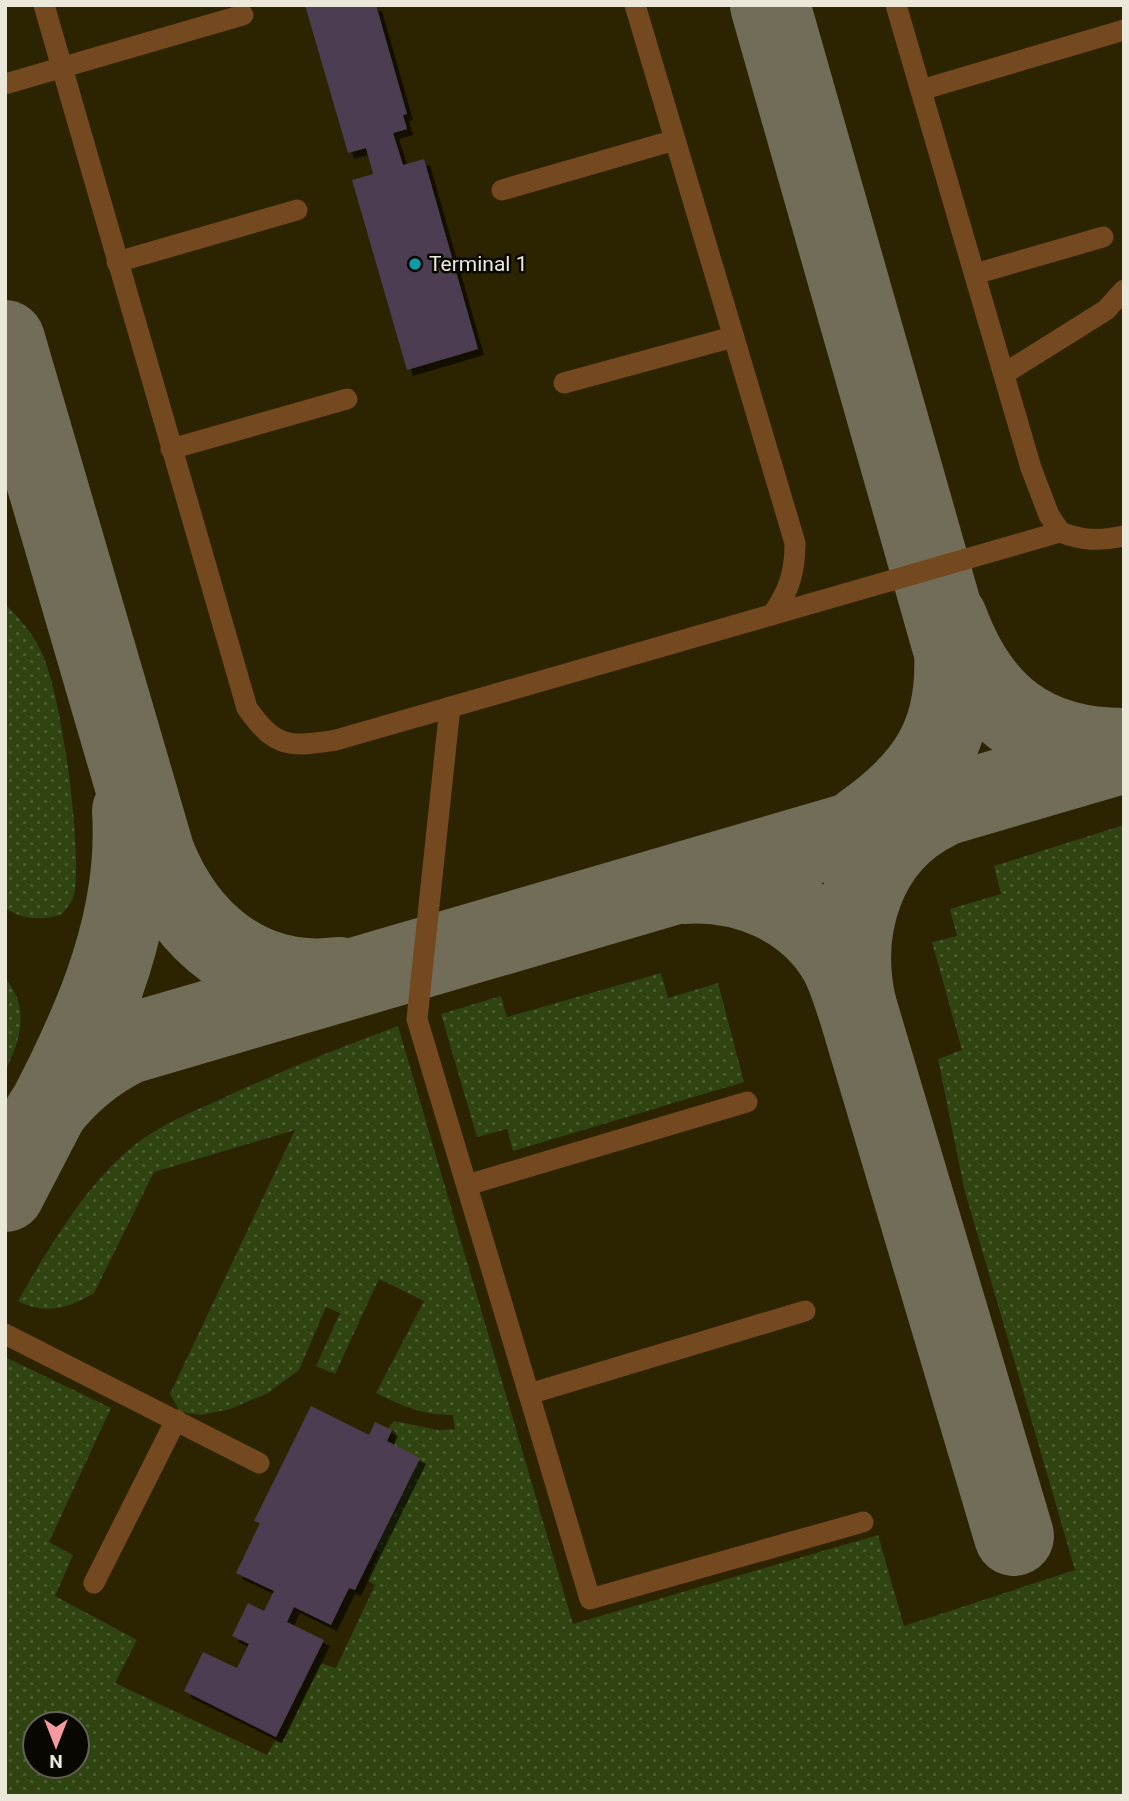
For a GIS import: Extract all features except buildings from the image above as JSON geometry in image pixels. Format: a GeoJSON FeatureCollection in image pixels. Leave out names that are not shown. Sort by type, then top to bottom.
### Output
{"type":"FeatureCollection","features":[{"type":"Feature","properties":{"kind":"lane"},"geometry":{"type":"LineString","coordinates":[[44,5],[247,708],[265,733],[299,746],[336,740],[1060,532]]}},
{"type":"Feature","properties":{"kind":"lane"},"geometry":{"type":"LineString","coordinates":[[635,5],[795,543],[795,567],[789,591],[772,615]]}},
{"type":"Feature","properties":{"kind":"lane"},"geometry":{"type":"LineString","coordinates":[[896,5],[1031,468],[1049,515],[1060,532],[1078,539],[1101,541],[1124,536]]}},
{"type":"Feature","properties":{"kind":"lane"},"geometry":{"type":"LineString","coordinates":[[5,84],[243,15]]}},
{"type":"Feature","properties":{"kind":"lane"},"geometry":{"type":"LineString","coordinates":[[921,90],[1124,30]]}},
{"type":"Feature","properties":{"kind":"lane"},"geometry":{"type":"LineString","coordinates":[[502,190],[675,140]]}},
{"type":"Feature","properties":{"kind":"lane"},"geometry":{"type":"LineString","coordinates":[[117,262],[297,210]]}},
{"type":"Feature","properties":{"kind":"lane"},"geometry":{"type":"LineString","coordinates":[[975,274],[1103,237]]}},
{"type":"Feature","properties":{"kind":"lane"},"geometry":{"type":"LineString","coordinates":[[1004,374],[1105,310],[1124,290]]}},
{"type":"Feature","properties":{"kind":"lane"},"geometry":{"type":"LineString","coordinates":[[564,383],[733,337]]}},
{"type":"Feature","properties":{"kind":"lane"},"geometry":{"type":"LineString","coordinates":[[171,449],[347,399]]}},
{"type":"Feature","properties":{"kind":"lane"},"geometry":{"type":"LineString","coordinates":[[450,707],[417,1018],[590,1600],[863,1522]]}},
{"type":"Feature","properties":{"kind":"lane"},"geometry":{"type":"LineString","coordinates":[[467,1185],[747,1102]]}},
{"type":"Feature","properties":{"kind":"lane"},"geometry":{"type":"LineString","coordinates":[[529,1394],[805,1311]]}},
{"type":"Feature","properties":{"kind":"lane"},"geometry":{"type":"LineString","coordinates":[[5,1334],[259,1463]]}},
{"type":"Feature","properties":{"kind":"lane"},"geometry":{"type":"LineString","coordinates":[[94,1583],[176,1420]]}},
{"type":"Feature","properties":{"kind":"shaded area"},"geometry":{"type":"Polygon","coordinates":[[[5,5],[1124,5],[1124,1796],[5,1796],[5,5]]]}},
{"type":"Feature","properties":{"kind":"green space"},"geometry":{"type":"Polygon","coordinates":[[[5,604],[25,626],[41,651],[56,700],[68,769],[75,839],[75,890],[72,900],[62,914],[47,918],[26,917],[5,908],[5,604]]]}},
{"type":"Feature","properties":{"kind":"green space"},"geometry":{"type":"Polygon","coordinates":[[[1124,825],[1124,1796],[5,1796],[5,1357],[111,1408],[49,1542],[73,1555],[55,1596],[137,1640],[115,1683],[267,1755],[275,1741],[281,1743],[321,1663],[336,1668],[375,1585],[367,1580],[379,1552],[375,1549],[396,1432],[388,1428],[394,1421],[438,1430],[455,1429],[453,1415],[413,1409],[376,1393],[424,1301],[379,1279],[335,1374],[316,1366],[340,1313],[326,1307],[299,1370],[268,1393],[230,1409],[201,1415],[180,1412],[170,1394],[295,1130],[154,1172],[94,1293],[75,1303],[47,1309],[18,1301],[85,1196],[118,1159],[145,1137],[177,1119],[265,1079],[398,1026],[573,1624],[878,1535],[904,1626],[1075,1570],[964,1188],[938,1059],[962,1050],[932,942],[957,936],[950,909],[1001,894],[994,866],[1124,825]]]}},
{"type":"Feature","properties":{"kind":"green space"},"geometry":{"type":"Polygon","coordinates":[[[661,973],[668,998],[718,983],[744,1082],[513,1151],[507,1129],[477,1137],[441,1014],[501,996],[507,1017],[661,973]]]}},
{"type":"Feature","properties":{"kind":"green space"},"geometry":{"type":"Polygon","coordinates":[[[5,978],[18,1000],[20,1024],[19,1036],[5,1071],[5,978]]]}},
{"type":"Feature","properties":{"kind":"taxiway"},"geometry":{"type":"LineString","coordinates":[[770,5],[954,652],[954,681],[950,707],[944,731],[934,752],[904,791],[861,826]]}},
{"type":"Feature","properties":{"kind":"taxiway"},"geometry":{"type":"LineString","coordinates":[[5,340],[155,854],[168,882],[184,908],[203,930],[225,949],[250,963],[277,973],[307,978],[339,977]]}},
{"type":"Feature","properties":{"kind":"taxiway"},"geometry":{"type":"LineString","coordinates":[[948,620],[976,675],[993,697],[1013,716],[1036,730],[1062,740],[1091,746],[1124,748]]}},
{"type":"Feature","properties":{"kind":"taxiway"},"geometry":{"type":"LineString","coordinates":[[44,1114],[62,1092],[82,1074],[128,1044],[1124,753]]}},
{"type":"Feature","properties":{"kind":"taxiway"},"geometry":{"type":"LineString","coordinates":[[857,1007],[852,978],[852,949],[855,920],[863,893],[875,867],[891,844],[912,825],[938,809]]}},
{"type":"Feature","properties":{"kind":"taxiway"},"geometry":{"type":"LineString","coordinates":[[5,1192],[74,1056],[112,961],[125,913],[132,863],[132,811]]}},
{"type":"Feature","properties":{"kind":"taxiway"},"geometry":{"type":"LineString","coordinates":[[683,884],[728,886],[771,900],[791,910],[809,924],[825,940],[838,959],[858,1010],[1014,1536]]}},
{"type":"Feature","properties":{"kind":"place","name":"Terminal 1"},"geometry":{"type":"Point","coordinates":[415,264]}}]}
